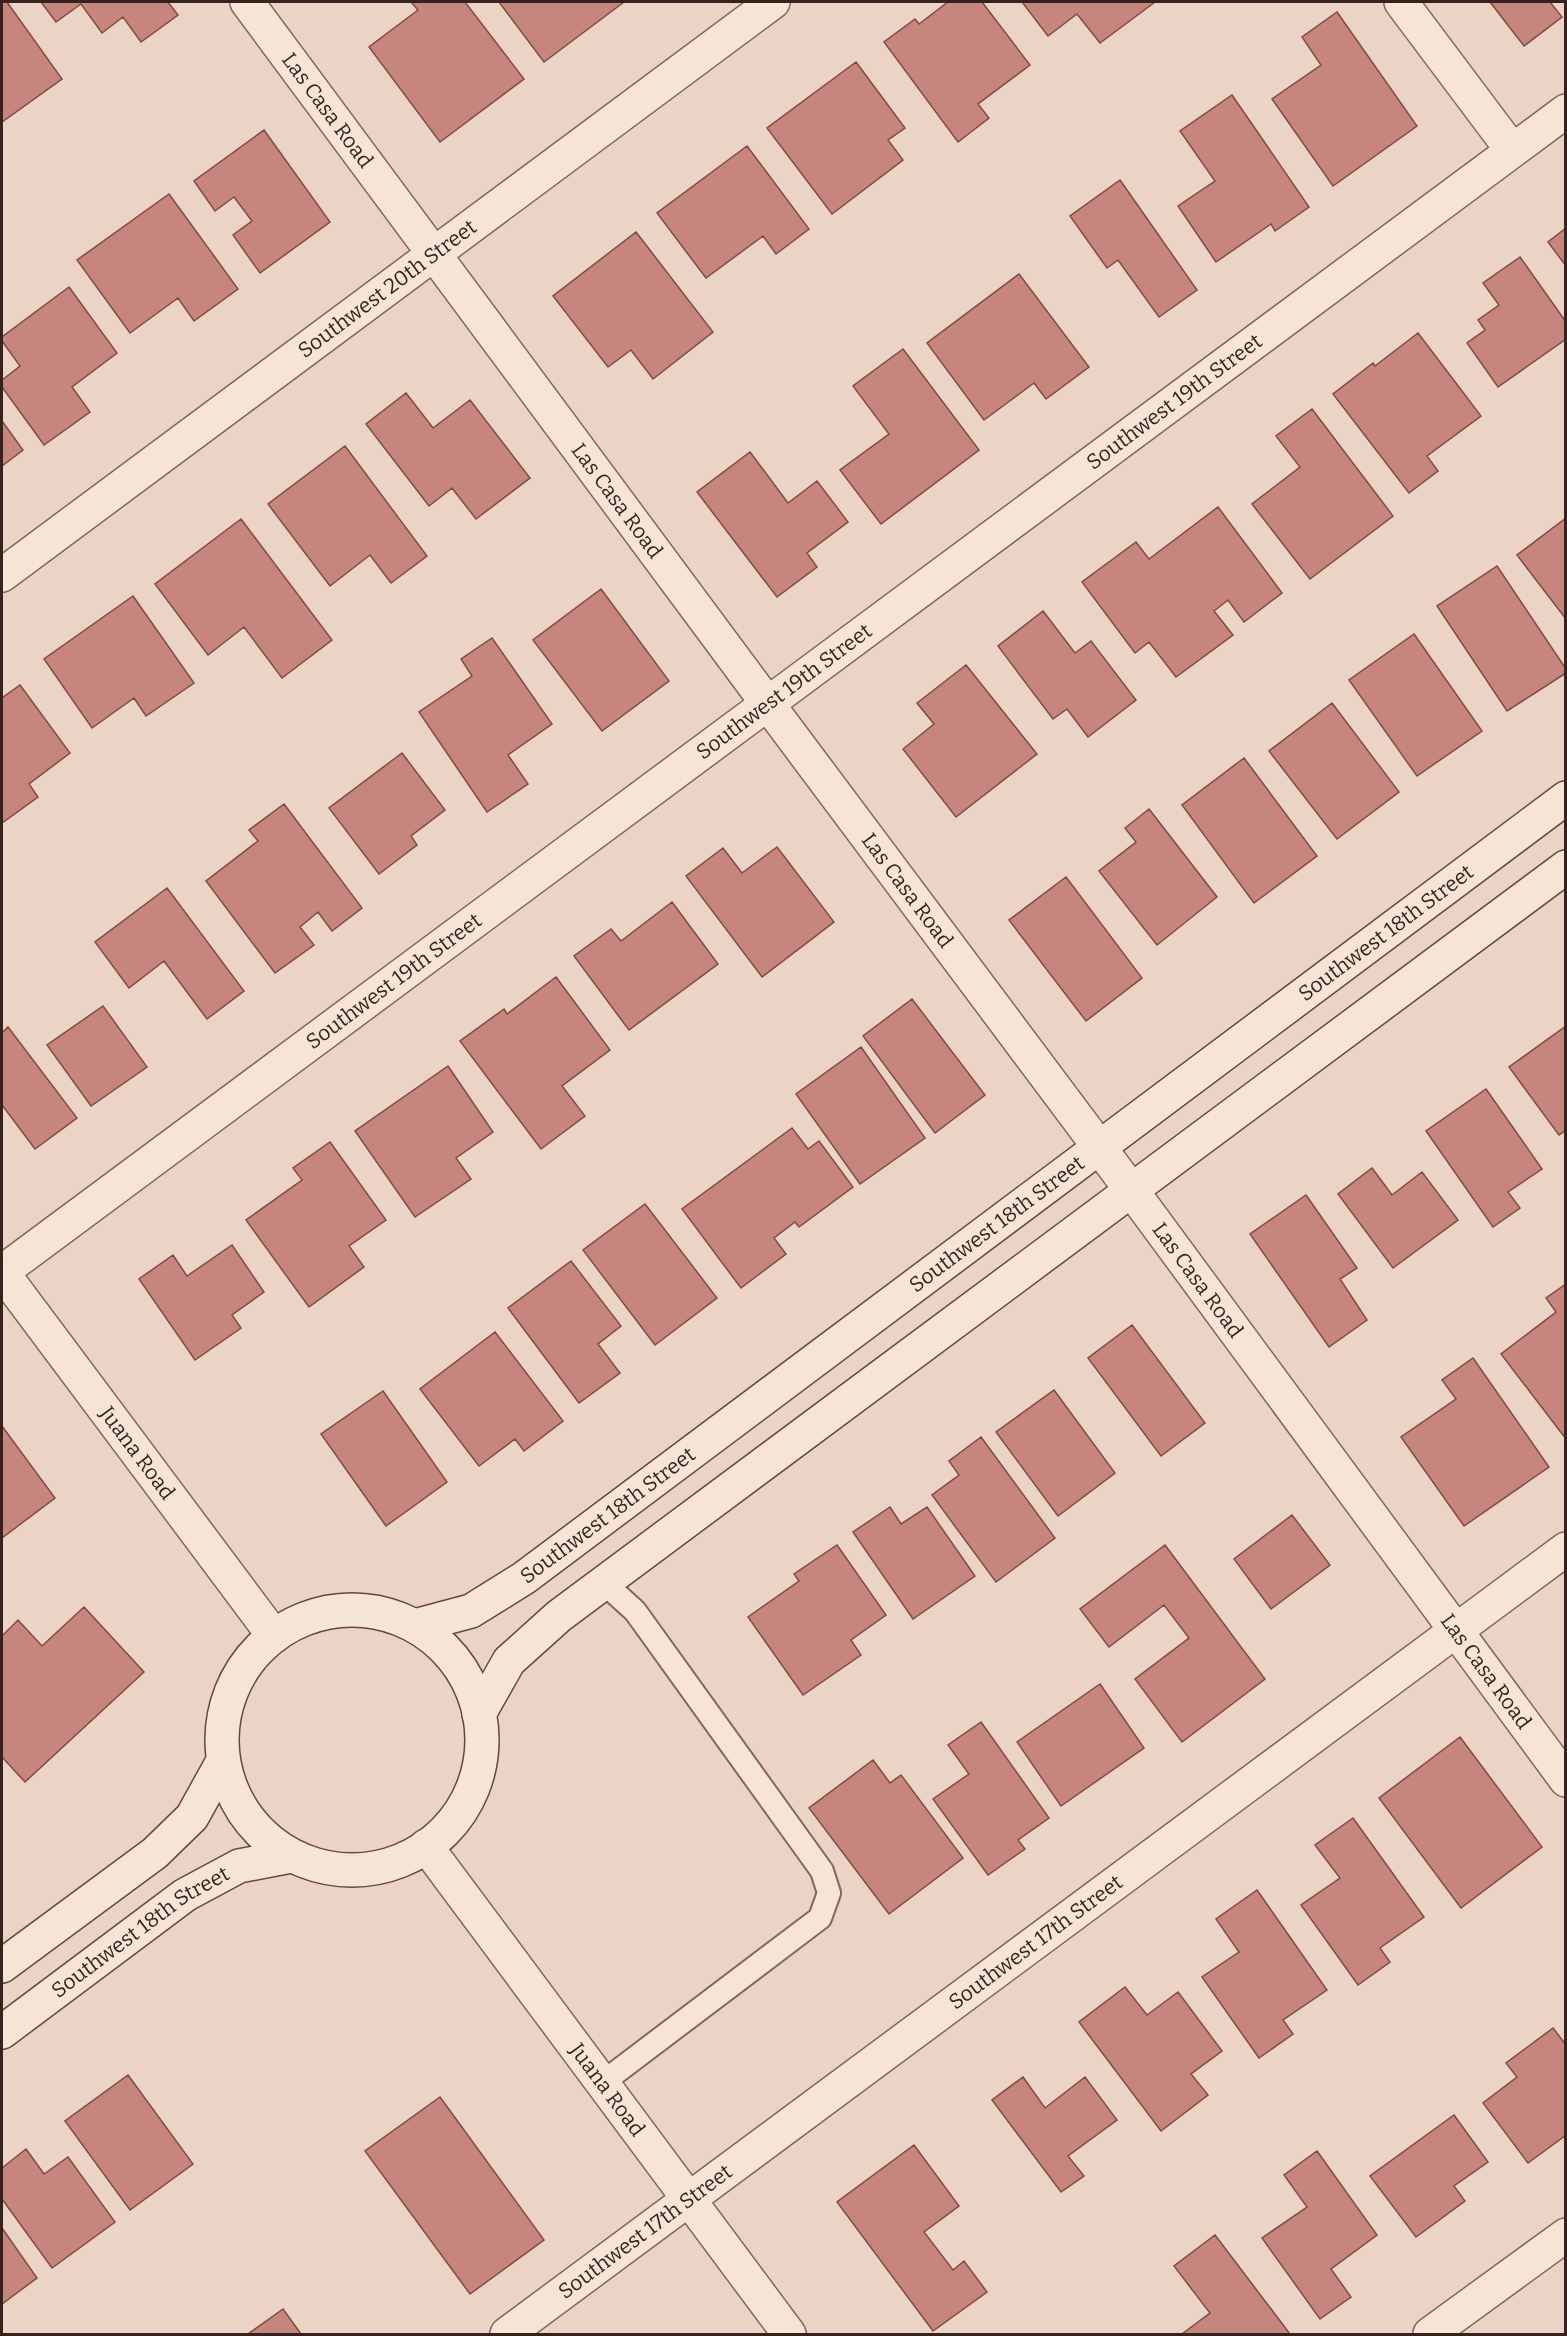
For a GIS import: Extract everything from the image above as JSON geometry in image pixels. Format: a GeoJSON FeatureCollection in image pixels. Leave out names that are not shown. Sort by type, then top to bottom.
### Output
{"type":"FeatureCollection","features":[{"type":"Feature","properties":{"kind":"street","name":"Las Casa Road"},"geometry":{"type":"LineString","coordinates":[[248,2],[1132,1191],[1566,1780]]}},
{"type":"Feature","properties":{"kind":"street","name":"Southwest 20th Street"},"geometry":{"type":"LineString","coordinates":[[2,575],[773,2]]}},
{"type":"Feature","properties":{"kind":"street"},"geometry":{"type":"LineString","coordinates":[[1401,2],[1512,150]]}},
{"type":"Feature","properties":{"kind":"street","name":"Southwest 19th Street"},"geometry":{"type":"LineString","coordinates":[[2,1272],[1566,111]]}},
{"type":"Feature","properties":{"kind":"street","name":"Southwest 18th Street"},"geometry":{"type":"LineString","coordinates":[[415,1626],[471,1611],[524,1578],[1566,798]]}},
{"type":"Feature","properties":{"kind":"street"},"geometry":{"type":"LineString","coordinates":[[479,1714],[509,1661],[559,1616],[1566,867]]}},
{"type":"Feature","properties":{"kind":"street","name":"Juana Road"},"geometry":{"type":"LineString","coordinates":[[2,1272],[274,1636]]}},
{"type":"Feature","properties":{"kind":"street"},"geometry":{"type":"LineString","coordinates":[[574,1541],[604,1583]]}},
{"type":"Feature","properties":{"kind":"street","name":"Southwest 17th Street"},"geometry":{"type":"LineString","coordinates":[[507,2334],[1566,1549]]}},
{"type":"Feature","properties":{"kind":"street"},"geometry":{"type":"LineString","coordinates":[[343,1610],[380,1613],[415,1626],[438,1642],[457,1663],[471,1687],[479,1714],[482,1744],[477,1774],[466,1802],[449,1826],[426,1846],[394,1862],[360,1870],[325,1868],[291,1856],[266,1839],[246,1816],[232,1790],[223,1761],[221,1738],[224,1714],[231,1690],[242,1671],[274,1636],[306,1618],[343,1610]]}},
{"type":"Feature","properties":{"kind":"street"},"geometry":{"type":"LineString","coordinates":[[2,1966],[155,1853],[192,1817],[223,1761]]}},
{"type":"Feature","properties":{"kind":"street","name":"Juana Road"},"geometry":{"type":"LineString","coordinates":[[426,1846],[789,2334]]}},
{"type":"Feature","properties":{"kind":"street","name":"Southwest 18th Street"},"geometry":{"type":"LineString","coordinates":[[2,2032],[185,1895],[239,1866],[291,1856]]}},
{"type":"Feature","properties":{"kind":"street"},"geometry":{"type":"LineString","coordinates":[[1430,2334],[1566,2235]]}},
{"type":"Feature","properties":{"kind":"lane"},"geometry":{"type":"LineString","coordinates":[[602,2083],[820,1918],[829,1893],[822,1871],[635,1611],[604,1583]]}},
{"type":"Feature","properties":{"kind":"building"},"geometry":{"type":"Polygon","coordinates":[[[2,2],[7,2],[62,79],[2,122],[2,2]]]}},
{"type":"Feature","properties":{"kind":"building"},"geometry":{"type":"Polygon","coordinates":[[[41,2],[168,2],[178,15],[141,42],[123,17],[102,33],[81,4],[56,22],[41,2]]]}},
{"type":"Feature","properties":{"kind":"building"},"geometry":{"type":"Polygon","coordinates":[[[411,2],[465,2],[524,79],[440,142],[369,47],[418,10],[411,2]]]}},
{"type":"Feature","properties":{"kind":"building"},"geometry":{"type":"Polygon","coordinates":[[[499,2],[624,2],[544,62],[499,2]]]}},
{"type":"Feature","properties":{"kind":"building"},"geometry":{"type":"Polygon","coordinates":[[[948,2],[982,2],[1030,65],[978,104],[989,118],[958,142],[884,42],[915,19],[919,24],[948,2]]]}},
{"type":"Feature","properties":{"kind":"building"},"geometry":{"type":"Polygon","coordinates":[[[1022,2],[1155,2],[1100,43],[1077,14],[1048,36],[1022,2]]]}},
{"type":"Feature","properties":{"kind":"building"},"geometry":{"type":"Polygon","coordinates":[[[1490,2],[1550,2],[1562,17],[1524,46],[1490,2]]]}},
{"type":"Feature","properties":{"kind":"building"},"geometry":{"type":"Polygon","coordinates":[[[1337,12],[1417,126],[1333,186],[1272,99],[1321,65],[1302,37],[1337,12]]]}},
{"type":"Feature","properties":{"kind":"building"},"geometry":{"type":"Polygon","coordinates":[[[856,62],[905,128],[888,140],[903,160],[832,214],[767,128],[856,62]]]}},
{"type":"Feature","properties":{"kind":"building"},"geometry":{"type":"Polygon","coordinates":[[[1232,95],[1309,207],[1275,231],[1271,224],[1216,262],[1178,206],[1215,181],[1180,131],[1232,95]]]}},
{"type":"Feature","properties":{"kind":"building"},"geometry":{"type":"Polygon","coordinates":[[[264,130],[330,222],[260,273],[233,235],[252,221],[234,197],[215,211],[194,181],[264,130]]]}},
{"type":"Feature","properties":{"kind":"building"},"geometry":{"type":"Polygon","coordinates":[[[747,146],[809,229],[776,254],[763,236],[706,278],[657,213],[747,146]]]}},
{"type":"Feature","properties":{"kind":"building"},"geometry":{"type":"Polygon","coordinates":[[[1120,180],[1197,290],[1159,317],[1118,260],[1107,268],[1070,216],[1120,180]]]}},
{"type":"Feature","properties":{"kind":"building"},"geometry":{"type":"Polygon","coordinates":[[[169,194],[238,289],[194,321],[178,298],[130,333],[77,260],[169,194]]]}},
{"type":"Feature","properties":{"kind":"building"},"geometry":{"type":"Polygon","coordinates":[[[1566,228],[1566,266],[1548,242],[1566,228]]]}},
{"type":"Feature","properties":{"kind":"building"},"geometry":{"type":"Polygon","coordinates":[[[636,232],[713,332],[653,379],[631,350],[608,367],[553,296],[636,232]]]}},
{"type":"Feature","properties":{"kind":"building"},"geometry":{"type":"Polygon","coordinates":[[[1520,257],[1566,322],[1566,339],[1498,387],[1467,343],[1485,330],[1478,320],[1499,305],[1483,283],[1520,257]]]}},
{"type":"Feature","properties":{"kind":"building"},"geometry":{"type":"Polygon","coordinates":[[[1019,274],[1089,367],[1046,399],[1034,383],[984,420],[927,343],[1019,274]]]}},
{"type":"Feature","properties":{"kind":"building"},"geometry":{"type":"Polygon","coordinates":[[[69,287],[117,353],[72,387],[90,412],[44,445],[2,387],[2,380],[20,366],[2,341],[2,337],[69,287]]]}},
{"type":"Feature","properties":{"kind":"building"},"geometry":{"type":"Polygon","coordinates":[[[1418,333],[1481,416],[1427,456],[1438,471],[1409,493],[1333,394],[1373,363],[1375,366],[1418,333]]]}},
{"type":"Feature","properties":{"kind":"building"},"geometry":{"type":"Polygon","coordinates":[[[903,349],[979,450],[881,524],[840,470],[889,434],[853,386],[903,349]]]}},
{"type":"Feature","properties":{"kind":"building"},"geometry":{"type":"Polygon","coordinates":[[[406,393],[433,428],[470,400],[530,478],[476,519],[452,488],[429,506],[366,424],[406,393]]]}},
{"type":"Feature","properties":{"kind":"building"},"geometry":{"type":"Polygon","coordinates":[[[1312,409],[1393,516],[1310,579],[1252,504],[1300,467],[1276,436],[1312,409]]]}},
{"type":"Feature","properties":{"kind":"building"},"geometry":{"type":"Polygon","coordinates":[[[2,421],[23,450],[2,466],[2,421]]]}},
{"type":"Feature","properties":{"kind":"building"},"geometry":{"type":"Polygon","coordinates":[[[345,446],[427,556],[391,583],[370,555],[330,586],[268,504],[345,446]]]}},
{"type":"Feature","properties":{"kind":"building"},"geometry":{"type":"Polygon","coordinates":[[[750,452],[788,503],[817,481],[848,522],[807,553],[817,567],[777,597],[697,492],[750,452]]]}},
{"type":"Feature","properties":{"kind":"building"},"geometry":{"type":"Polygon","coordinates":[[[1218,507],[1282,593],[1244,622],[1228,600],[1214,611],[1233,635],[1176,677],[1149,642],[1135,653],[1082,582],[1136,542],[1149,559],[1218,507]]]}},
{"type":"Feature","properties":{"kind":"building"},"geometry":{"type":"Polygon","coordinates":[[[1566,518],[1566,619],[1517,555],[1566,518]]]}},
{"type":"Feature","properties":{"kind":"building"},"geometry":{"type":"Polygon","coordinates":[[[241,519],[332,640],[282,678],[244,627],[208,655],[155,584],[241,519]]]}},
{"type":"Feature","properties":{"kind":"building"},"geometry":{"type":"Polygon","coordinates":[[[1497,566],[1566,669],[1566,673],[1507,711],[1437,606],[1497,566]]]}},
{"type":"Feature","properties":{"kind":"building"},"geometry":{"type":"Polygon","coordinates":[[[601,589],[669,681],[602,731],[533,640],[601,589]]]}},
{"type":"Feature","properties":{"kind":"building"},"geometry":{"type":"Polygon","coordinates":[[[133,596],[194,683],[146,716],[134,698],[92,728],[44,659],[133,596]]]}},
{"type":"Feature","properties":{"kind":"building"},"geometry":{"type":"Polygon","coordinates":[[[1043,611],[1075,653],[1091,641],[1136,700],[1088,737],[1067,709],[1053,719],[998,646],[1043,611]]]}},
{"type":"Feature","properties":{"kind":"building"},"geometry":{"type":"Polygon","coordinates":[[[1414,634],[1482,731],[1417,776],[1349,680],[1414,634]]]}},
{"type":"Feature","properties":{"kind":"building"},"geometry":{"type":"Polygon","coordinates":[[[492,638],[552,724],[508,755],[528,784],[487,812],[419,712],[472,676],[461,659],[492,638]]]}},
{"type":"Feature","properties":{"kind":"building"},"geometry":{"type":"Polygon","coordinates":[[[966,665],[1037,754],[956,817],[903,749],[934,724],[917,703],[966,665]]]}},
{"type":"Feature","properties":{"kind":"building"},"geometry":{"type":"Polygon","coordinates":[[[20,685],[70,753],[29,784],[38,797],[2,823],[2,698],[20,685]]]}},
{"type":"Feature","properties":{"kind":"building"},"geometry":{"type":"Polygon","coordinates":[[[1332,703],[1399,792],[1337,839],[1269,751],[1332,703]]]}},
{"type":"Feature","properties":{"kind":"building"},"geometry":{"type":"Polygon","coordinates":[[[402,753],[445,810],[411,836],[417,845],[379,874],[329,808],[402,753]]]}},
{"type":"Feature","properties":{"kind":"building"},"geometry":{"type":"Polygon","coordinates":[[[1244,758],[1317,856],[1254,903],[1182,805],[1244,758]]]}},
{"type":"Feature","properties":{"kind":"building"},"geometry":{"type":"Polygon","coordinates":[[[284,804],[362,908],[332,931],[318,912],[300,927],[314,945],[275,973],[206,881],[258,841],[249,830],[284,804]]]}},
{"type":"Feature","properties":{"kind":"building"},"geometry":{"type":"Polygon","coordinates":[[[1149,809],[1217,897],[1157,945],[1099,871],[1136,842],[1125,828],[1149,809]]]}},
{"type":"Feature","properties":{"kind":"building"},"geometry":{"type":"Polygon","coordinates":[[[777,847],[834,922],[762,977],[686,876],[723,848],[742,873],[777,847]]]}},
{"type":"Feature","properties":{"kind":"building"},"geometry":{"type":"Polygon","coordinates":[[[1066,877],[1142,978],[1086,1021],[1009,920],[1066,877]]]}},
{"type":"Feature","properties":{"kind":"building"},"geometry":{"type":"Polygon","coordinates":[[[167,888],[244,991],[207,1019],[164,961],[129,988],[95,942],[167,888]]]}},
{"type":"Feature","properties":{"kind":"building"},"geometry":{"type":"Polygon","coordinates":[[[672,902],[718,964],[629,1030],[574,956],[611,929],[621,941],[672,902]]]}},
{"type":"Feature","properties":{"kind":"building"},"geometry":{"type":"Polygon","coordinates":[[[556,977],[610,1050],[562,1086],[585,1116],[541,1149],[460,1041],[504,1009],[507,1014],[556,977]]]}},
{"type":"Feature","properties":{"kind":"building"},"geometry":{"type":"Polygon","coordinates":[[[912,999],[985,1095],[935,1133],[863,1036],[912,999]]]}},
{"type":"Feature","properties":{"kind":"building"},"geometry":{"type":"Polygon","coordinates":[[[103,1006],[147,1067],[91,1106],[47,1045],[103,1006]]]}},
{"type":"Feature","properties":{"kind":"building"},"geometry":{"type":"Polygon","coordinates":[[[1566,1026],[1566,1130],[1559,1135],[1509,1067],[1566,1026]]]}},
{"type":"Feature","properties":{"kind":"building"},"geometry":{"type":"Polygon","coordinates":[[[8,1027],[77,1118],[35,1149],[2,1105],[2,1033],[8,1027]]]}},
{"type":"Feature","properties":{"kind":"building"},"geometry":{"type":"Polygon","coordinates":[[[861,1047],[925,1138],[860,1184],[796,1094],[861,1047]]]}},
{"type":"Feature","properties":{"kind":"building"},"geometry":{"type":"Polygon","coordinates":[[[448,1066],[493,1132],[456,1158],[471,1179],[415,1217],[355,1131],[448,1066]]]}},
{"type":"Feature","properties":{"kind":"building"},"geometry":{"type":"Polygon","coordinates":[[[1486,1089],[1542,1169],[1508,1192],[1520,1208],[1493,1227],[1426,1131],[1486,1089]]]}},
{"type":"Feature","properties":{"kind":"building"},"geometry":{"type":"Polygon","coordinates":[[[792,1128],[808,1149],[819,1141],[853,1187],[799,1227],[795,1222],[774,1238],[786,1254],[741,1288],[682,1209],[792,1128]]]}},
{"type":"Feature","properties":{"kind":"building"},"geometry":{"type":"Polygon","coordinates":[[[330,1142],[386,1220],[349,1246],[364,1267],[309,1307],[246,1220],[302,1180],[293,1168],[330,1142]]]}},
{"type":"Feature","properties":{"kind":"building"},"geometry":{"type":"Polygon","coordinates":[[[1372,1168],[1392,1195],[1422,1172],[1458,1220],[1393,1268],[1338,1194],[1372,1168]]]}},
{"type":"Feature","properties":{"kind":"building"},"geometry":{"type":"Polygon","coordinates":[[[1306,1195],[1357,1268],[1340,1279],[1367,1320],[1329,1347],[1250,1234],[1306,1195]]]}},
{"type":"Feature","properties":{"kind":"building"},"geometry":{"type":"Polygon","coordinates":[[[645,1204],[717,1298],[655,1345],[583,1250],[645,1204]]]}},
{"type":"Feature","properties":{"kind":"building"},"geometry":{"type":"Polygon","coordinates":[[[232,1245],[264,1292],[232,1315],[241,1328],[195,1360],[139,1279],[173,1255],[187,1276],[232,1245]]]}},
{"type":"Feature","properties":{"kind":"building"},"geometry":{"type":"Polygon","coordinates":[[[571,1261],[621,1326],[598,1344],[620,1373],[579,1403],[508,1308],[571,1261]]]}},
{"type":"Feature","properties":{"kind":"building"},"geometry":{"type":"Polygon","coordinates":[[[1566,1284],[1566,1439],[1501,1354],[1556,1312],[1546,1298],[1566,1284]]]}},
{"type":"Feature","properties":{"kind":"building"},"geometry":{"type":"Polygon","coordinates":[[[1132,1325],[1205,1423],[1161,1456],[1088,1358],[1132,1325]]]}},
{"type":"Feature","properties":{"kind":"building"},"geometry":{"type":"Polygon","coordinates":[[[495,1332],[563,1421],[524,1451],[515,1439],[479,1466],[420,1389],[495,1332]]]}},
{"type":"Feature","properties":{"kind":"building"},"geometry":{"type":"Polygon","coordinates":[[[1473,1358],[1549,1467],[1464,1526],[1401,1437],[1456,1399],[1442,1380],[1473,1358]]]}},
{"type":"Feature","properties":{"kind":"building"},"geometry":{"type":"Polygon","coordinates":[[[1054,1390],[1115,1473],[1058,1516],[996,1432],[1054,1390]]]}},
{"type":"Feature","properties":{"kind":"building"},"geometry":{"type":"Polygon","coordinates":[[[383,1391],[447,1482],[386,1526],[321,1434],[383,1391]]]}},
{"type":"Feature","properties":{"kind":"building"},"geometry":{"type":"Polygon","coordinates":[[[2,1426],[55,1498],[2,1538],[2,1426]]]}},
{"type":"Feature","properties":{"kind":"building"},"geometry":{"type":"Polygon","coordinates":[[[981,1437],[1055,1538],[996,1582],[932,1495],[959,1475],[949,1461],[981,1437]]]}},
{"type":"Feature","properties":{"kind":"building"},"geometry":{"type":"Polygon","coordinates":[[[890,1507],[901,1524],[927,1507],[975,1576],[913,1619],[853,1532],[890,1507]]]}},
{"type":"Feature","properties":{"kind":"building"},"geometry":{"type":"Polygon","coordinates":[[[1292,1515],[1330,1565],[1271,1609],[1234,1559],[1292,1515]]]}},
{"type":"Feature","properties":{"kind":"building"},"geometry":{"type":"Polygon","coordinates":[[[837,1545],[886,1615],[851,1640],[861,1655],[803,1695],[748,1617],[799,1581],[794,1574],[837,1545]]]}},
{"type":"Feature","properties":{"kind":"building"},"geometry":{"type":"Polygon","coordinates":[[[1165,1545],[1265,1679],[1182,1742],[1135,1679],[1189,1638],[1164,1605],[1109,1647],[1080,1609],[1165,1545]]]}},
{"type":"Feature","properties":{"kind":"building"},"geometry":{"type":"Polygon","coordinates":[[[84,1607],[144,1672],[25,1782],[2,1757],[2,1636],[18,1620],[42,1646],[84,1607]]]}},
{"type":"Feature","properties":{"kind":"building"},"geometry":{"type":"Polygon","coordinates":[[[1100,1684],[1144,1748],[1061,1806],[1017,1742],[1100,1684]]]}},
{"type":"Feature","properties":{"kind":"building"},"geometry":{"type":"Polygon","coordinates":[[[981,1722],[1049,1818],[1018,1840],[1025,1849],[988,1875],[933,1799],[969,1774],[948,1745],[981,1722]]]}},
{"type":"Feature","properties":{"kind":"building"},"geometry":{"type":"Polygon","coordinates":[[[1460,1737],[1542,1847],[1461,1908],[1379,1798],[1460,1737]]]}},
{"type":"Feature","properties":{"kind":"building"},"geometry":{"type":"Polygon","coordinates":[[[873,1760],[890,1783],[901,1775],[963,1858],[889,1914],[809,1808],[873,1760]]]}},
{"type":"Feature","properties":{"kind":"building"},"geometry":{"type":"Polygon","coordinates":[[[1353,1818],[1424,1917],[1380,1948],[1390,1962],[1358,1985],[1301,1905],[1340,1878],[1315,1845],[1353,1818]]]}},
{"type":"Feature","properties":{"kind":"building"},"geometry":{"type":"Polygon","coordinates":[[[1257,1890],[1327,1990],[1283,2020],[1293,2034],[1259,2058],[1202,1977],[1239,1952],[1216,1919],[1257,1890]]]}},
{"type":"Feature","properties":{"kind":"building"},"geometry":{"type":"Polygon","coordinates":[[[1125,1987],[1147,2015],[1178,1992],[1222,2051],[1191,2074],[1208,2095],[1161,2131],[1079,2022],[1125,1987]]]}},
{"type":"Feature","properties":{"kind":"building"},"geometry":{"type":"Polygon","coordinates":[[[1553,2028],[1566,2045],[1566,2135],[1528,2163],[1483,2103],[1517,2077],[1506,2063],[1553,2028]]]}},
{"type":"Feature","properties":{"kind":"building"},"geometry":{"type":"Polygon","coordinates":[[[128,2075],[193,2164],[130,2210],[65,2121],[128,2075]]]}},
{"type":"Feature","properties":{"kind":"building"},"geometry":{"type":"Polygon","coordinates":[[[1023,2077],[1045,2108],[1085,2077],[1117,2120],[1068,2156],[1084,2176],[1061,2192],[992,2100],[1023,2077]]]}},
{"type":"Feature","properties":{"kind":"building"},"geometry":{"type":"Polygon","coordinates":[[[440,2097],[544,2240],[470,2294],[365,2151],[440,2097]]]}},
{"type":"Feature","properties":{"kind":"building"},"geometry":{"type":"Polygon","coordinates":[[[1454,2115],[1488,2162],[1454,2186],[1465,2201],[1416,2237],[1370,2176],[1454,2115]]]}},
{"type":"Feature","properties":{"kind":"building"},"geometry":{"type":"Polygon","coordinates":[[[914,2145],[959,2206],[924,2232],[953,2270],[964,2261],[987,2292],[933,2331],[837,2202],[914,2145]]]}},
{"type":"Feature","properties":{"kind":"building"},"geometry":{"type":"Polygon","coordinates":[[[26,2149],[44,2174],[68,2157],[115,2222],[52,2268],[2,2199],[2,2168],[26,2149]]]}},
{"type":"Feature","properties":{"kind":"building"},"geometry":{"type":"Polygon","coordinates":[[[1317,2151],[1377,2235],[1331,2269],[1351,2297],[1320,2319],[1262,2238],[1307,2207],[1284,2175],[1317,2151]]]}},
{"type":"Feature","properties":{"kind":"building"},"geometry":{"type":"Polygon","coordinates":[[[2,2228],[37,2278],[2,2304],[2,2228]]]}},
{"type":"Feature","properties":{"kind":"building"},"geometry":{"type":"Polygon","coordinates":[[[1215,2235],[1290,2334],[1182,2334],[1210,2313],[1174,2266],[1215,2235]]]}},
{"type":"Feature","properties":{"kind":"building"},"geometry":{"type":"Polygon","coordinates":[[[283,2309],[301,2334],[248,2334],[283,2309]]]}}]}
